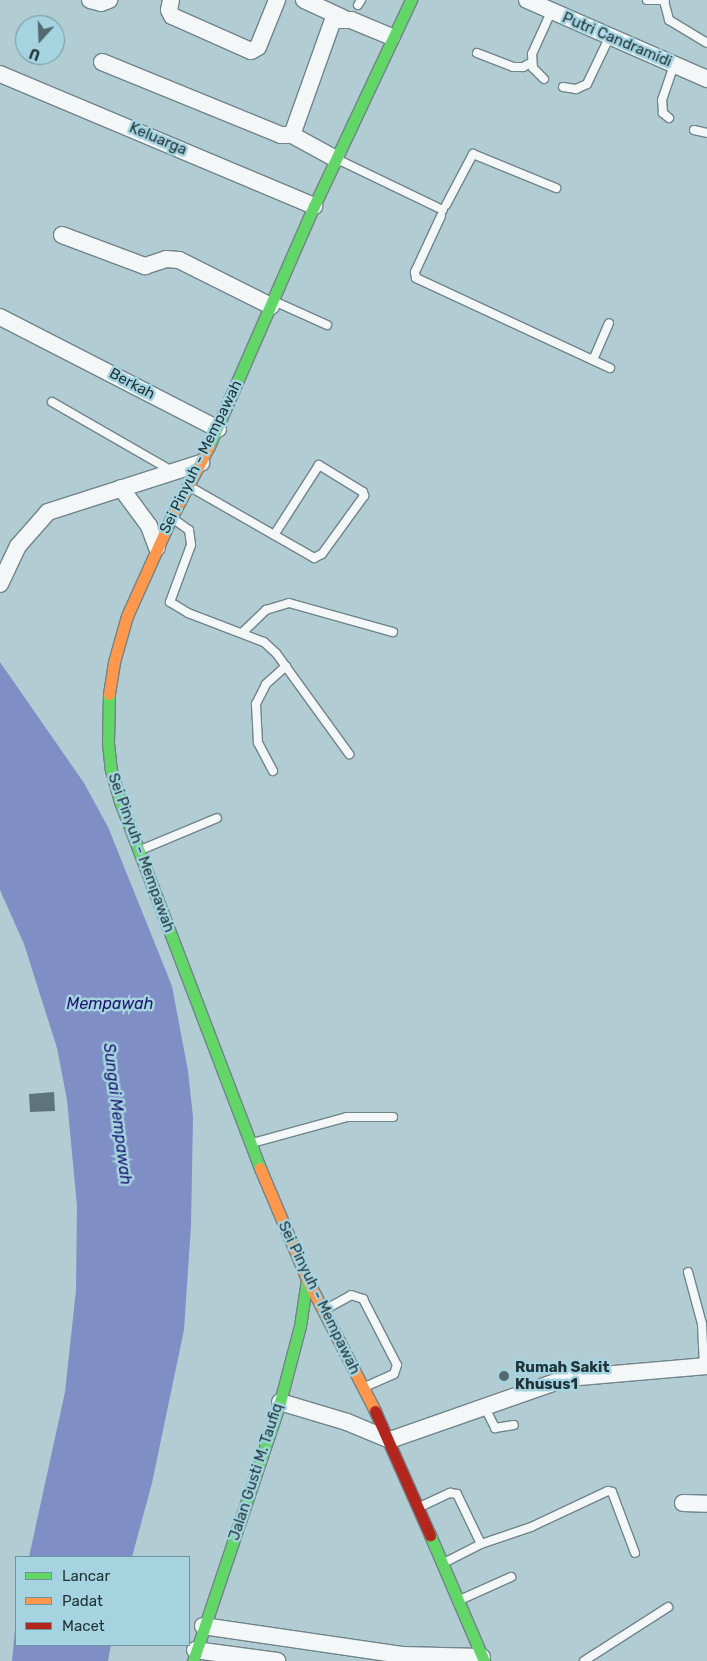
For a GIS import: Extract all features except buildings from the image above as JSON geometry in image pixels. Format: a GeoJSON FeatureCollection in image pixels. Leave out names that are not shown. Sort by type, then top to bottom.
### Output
{"type":"FeatureCollection","features":[{"type":"Feature","properties":{"kind":"main road","name":"Sei Pinyuh - Mempawah"},"geometry":{"type":"LineString","coordinates":[[411,0],[314,206],[218,429],[171,518],[127,616],[114,662],[108,704],[111,770],[138,851],[252,1144],[307,1279],[329,1307],[420,1507],[450,1559],[483,1659]]}},
{"type":"Feature","properties":{"kind":"main road","name":"Jalan Gusti M. Taufiq"},"geometry":{"type":"LineString","coordinates":[[194,1656],[280,1402],[300,1326],[307,1279]]}},
{"type":"Feature","properties":{"kind":"street"},"geometry":{"type":"LineString","coordinates":[[90,0],[101,3],[108,0]]}},
{"type":"Feature","properties":{"kind":"street"},"geometry":{"type":"LineString","coordinates":[[171,0],[168,8],[172,16],[251,52],[258,47],[277,0]]}},
{"type":"Feature","properties":{"kind":"street"},"geometry":{"type":"LineString","coordinates":[[304,0],[342,18],[392,37]]}},
{"type":"Feature","properties":{"kind":"street","name":"Putri Candramidi"},"geometry":{"type":"LineString","coordinates":[[527,0],[707,79]]}},
{"type":"Feature","properties":{"kind":"street"},"geometry":{"type":"LineString","coordinates":[[292,135],[333,20],[342,18]]}},
{"type":"Feature","properties":{"kind":"street"},"geometry":{"type":"LineString","coordinates":[[102,62],[281,135],[292,135],[336,159]]}},
{"type":"Feature","properties":{"kind":"street","name":"Keluarga"},"geometry":{"type":"LineString","coordinates":[[0,74],[314,206]]}},
{"type":"Feature","properties":{"kind":"street"},"geometry":{"type":"LineString","coordinates":[[62,235],[145,266],[166,259],[179,260],[272,303]]}},
{"type":"Feature","properties":{"kind":"street","name":"Berkah"},"geometry":{"type":"LineString","coordinates":[[0,317],[218,429]]}},
{"type":"Feature","properties":{"kind":"street"},"geometry":{"type":"LineString","coordinates":[[0,584],[18,546],[48,512],[201,463]]}},
{"type":"Feature","properties":{"kind":"street"},"geometry":{"type":"LineString","coordinates":[[121,488],[149,526],[157,548]]}},
{"type":"Feature","properties":{"kind":"street"},"geometry":{"type":"LineString","coordinates":[[280,1402],[347,1422],[390,1440],[567,1378],[706,1366]]}},
{"type":"Feature","properties":{"kind":"street"},"geometry":{"type":"LineString","coordinates":[[683,1503],[707,1504]]}},
{"type":"Feature","properties":{"kind":"street"},"geometry":{"type":"LineString","coordinates":[[203,1626],[401,1658],[483,1659]]}},
{"type":"Feature","properties":{"kind":"street"},"geometry":{"type":"LineString","coordinates":[[194,1656],[277,1661]]}},
{"type":"Feature","properties":{"kind":"lane"},"geometry":{"type":"LineString","coordinates":[[647,0],[665,0],[666,16],[674,25],[707,43]]}},
{"type":"Feature","properties":{"kind":"lane"},"geometry":{"type":"LineString","coordinates":[[476,53],[513,67],[523,67],[532,62],[551,12]]}},
{"type":"Feature","properties":{"kind":"lane"},"geometry":{"type":"LineString","coordinates":[[563,87],[576,89],[587,84],[610,38]]}},
{"type":"Feature","properties":{"kind":"lane"},"geometry":{"type":"LineString","coordinates":[[532,62],[536,73],[544,79]]}},
{"type":"Feature","properties":{"kind":"lane"},"geometry":{"type":"LineString","coordinates":[[669,118],[663,113],[662,100],[674,65]]}},
{"type":"Feature","properties":{"kind":"lane"},"geometry":{"type":"LineString","coordinates":[[694,130],[707,133]]}},
{"type":"Feature","properties":{"kind":"lane"},"geometry":{"type":"LineString","coordinates":[[556,188],[474,154],[443,210],[415,272],[416,278],[610,368]]}},
{"type":"Feature","properties":{"kind":"lane"},"geometry":{"type":"LineString","coordinates":[[336,159],[443,210]]}},
{"type":"Feature","properties":{"kind":"lane"},"geometry":{"type":"LineString","coordinates":[[272,303],[327,325]]}},
{"type":"Feature","properties":{"kind":"lane"},"geometry":{"type":"LineString","coordinates":[[594,360],[609,323]]}},
{"type":"Feature","properties":{"kind":"lane"},"geometry":{"type":"LineString","coordinates":[[52,402],[173,472]]}},
{"type":"Feature","properties":{"kind":"lane"},"geometry":{"type":"LineString","coordinates":[[188,486],[314,558],[318,557],[364,496],[363,492],[319,465],[274,535]]}},
{"type":"Feature","properties":{"kind":"lane"},"geometry":{"type":"LineString","coordinates":[[171,518],[188,530],[192,545],[170,602],[188,613],[243,632],[264,642],[286,666],[349,754]]}},
{"type":"Feature","properties":{"kind":"lane"},"geometry":{"type":"LineString","coordinates":[[243,632],[266,610],[289,603],[393,632]]}},
{"type":"Feature","properties":{"kind":"lane"},"geometry":{"type":"LineString","coordinates":[[273,771],[258,743],[256,704],[266,684],[286,666]]}},
{"type":"Feature","properties":{"kind":"lane"},"geometry":{"type":"LineString","coordinates":[[138,851],[216,818]]}},
{"type":"Feature","properties":{"kind":"lane"},"geometry":{"type":"LineString","coordinates":[[252,1144],[346,1117],[393,1117]]}},
{"type":"Feature","properties":{"kind":"lane"},"geometry":{"type":"LineString","coordinates":[[688,1272],[702,1324],[706,1366]]}},
{"type":"Feature","properties":{"kind":"lane"},"geometry":{"type":"LineString","coordinates":[[329,1307],[355,1294],[363,1299],[397,1365],[394,1374],[366,1387]]}},
{"type":"Feature","properties":{"kind":"lane"},"geometry":{"type":"LineString","coordinates":[[484,1406],[495,1428],[514,1426]]}},
{"type":"Feature","properties":{"kind":"lane"},"geometry":{"type":"LineString","coordinates":[[450,1559],[482,1544],[530,1527],[608,1491],[612,1492],[635,1554]]}},
{"type":"Feature","properties":{"kind":"lane"},"geometry":{"type":"LineString","coordinates":[[420,1507],[450,1493],[457,1494],[482,1544]]}},
{"type":"Feature","properties":{"kind":"lane"},"geometry":{"type":"LineString","coordinates":[[462,1599],[511,1577]]}},
{"type":"Feature","properties":{"kind":"lane"},"geometry":{"type":"LineString","coordinates":[[584,1661],[668,1607]]}},
{"type":"Feature","properties":{"kind":"water","name":"Mempawah"},"geometry":{"type":"Polygon","coordinates":[[[0,662],[84,783],[108,827],[172,986],[188,1071],[193,1117],[191,1226],[184,1330],[152,1483],[132,1556],[29,1556],[65,1392],[76,1290],[77,1206],[67,1100],[57,1048],[24,944],[0,890],[0,662]]]}},
{"type":"Feature","properties":{"kind":"water"},"geometry":{"type":"Polygon","coordinates":[[[15,1630],[15,1646],[111,1646],[108,1661],[12,1661],[15,1630]]]}},
{"type":"Feature","properties":{"kind":"traffic: fast"},"geometry":{"type":"LineString","coordinates":[[209,446],[314,206],[411,0]]}},
{"type":"Feature","properties":{"kind":"traffic: fast"},"geometry":{"type":"LineString","coordinates":[[109,694],[108,743],[111,770],[121,804],[260,1168]]}},
{"type":"Feature","properties":{"kind":"traffic: fast"},"geometry":{"type":"LineString","coordinates":[[193,1661],[280,1402],[300,1326],[307,1279]]}},
{"type":"Feature","properties":{"kind":"traffic: fast"},"geometry":{"type":"LineString","coordinates":[[430,1535],[484,1661]]}},
{"type":"Feature","properties":{"kind":"traffic: slow"},"geometry":{"type":"LineString","coordinates":[[109,694],[114,662],[127,616],[171,518],[209,446]]}},
{"type":"Feature","properties":{"kind":"traffic: slow"},"geometry":{"type":"LineString","coordinates":[[260,1168],[307,1279],[375,1411]]}},
{"type":"Feature","properties":{"kind":"traffic: jam"},"geometry":{"type":"LineString","coordinates":[[375,1411],[430,1535]]}},
{"type":"Feature","properties":{"kind":"place","name":"Rumah Sakit Khusus1"},"geometry":{"type":"Point","coordinates":[504,1376]}},
{"type":"Feature","properties":{"kind":"water label","name":"Sungai Mempawah"},"geometry":{"type":"Point","coordinates":[117,1114]}}]}
